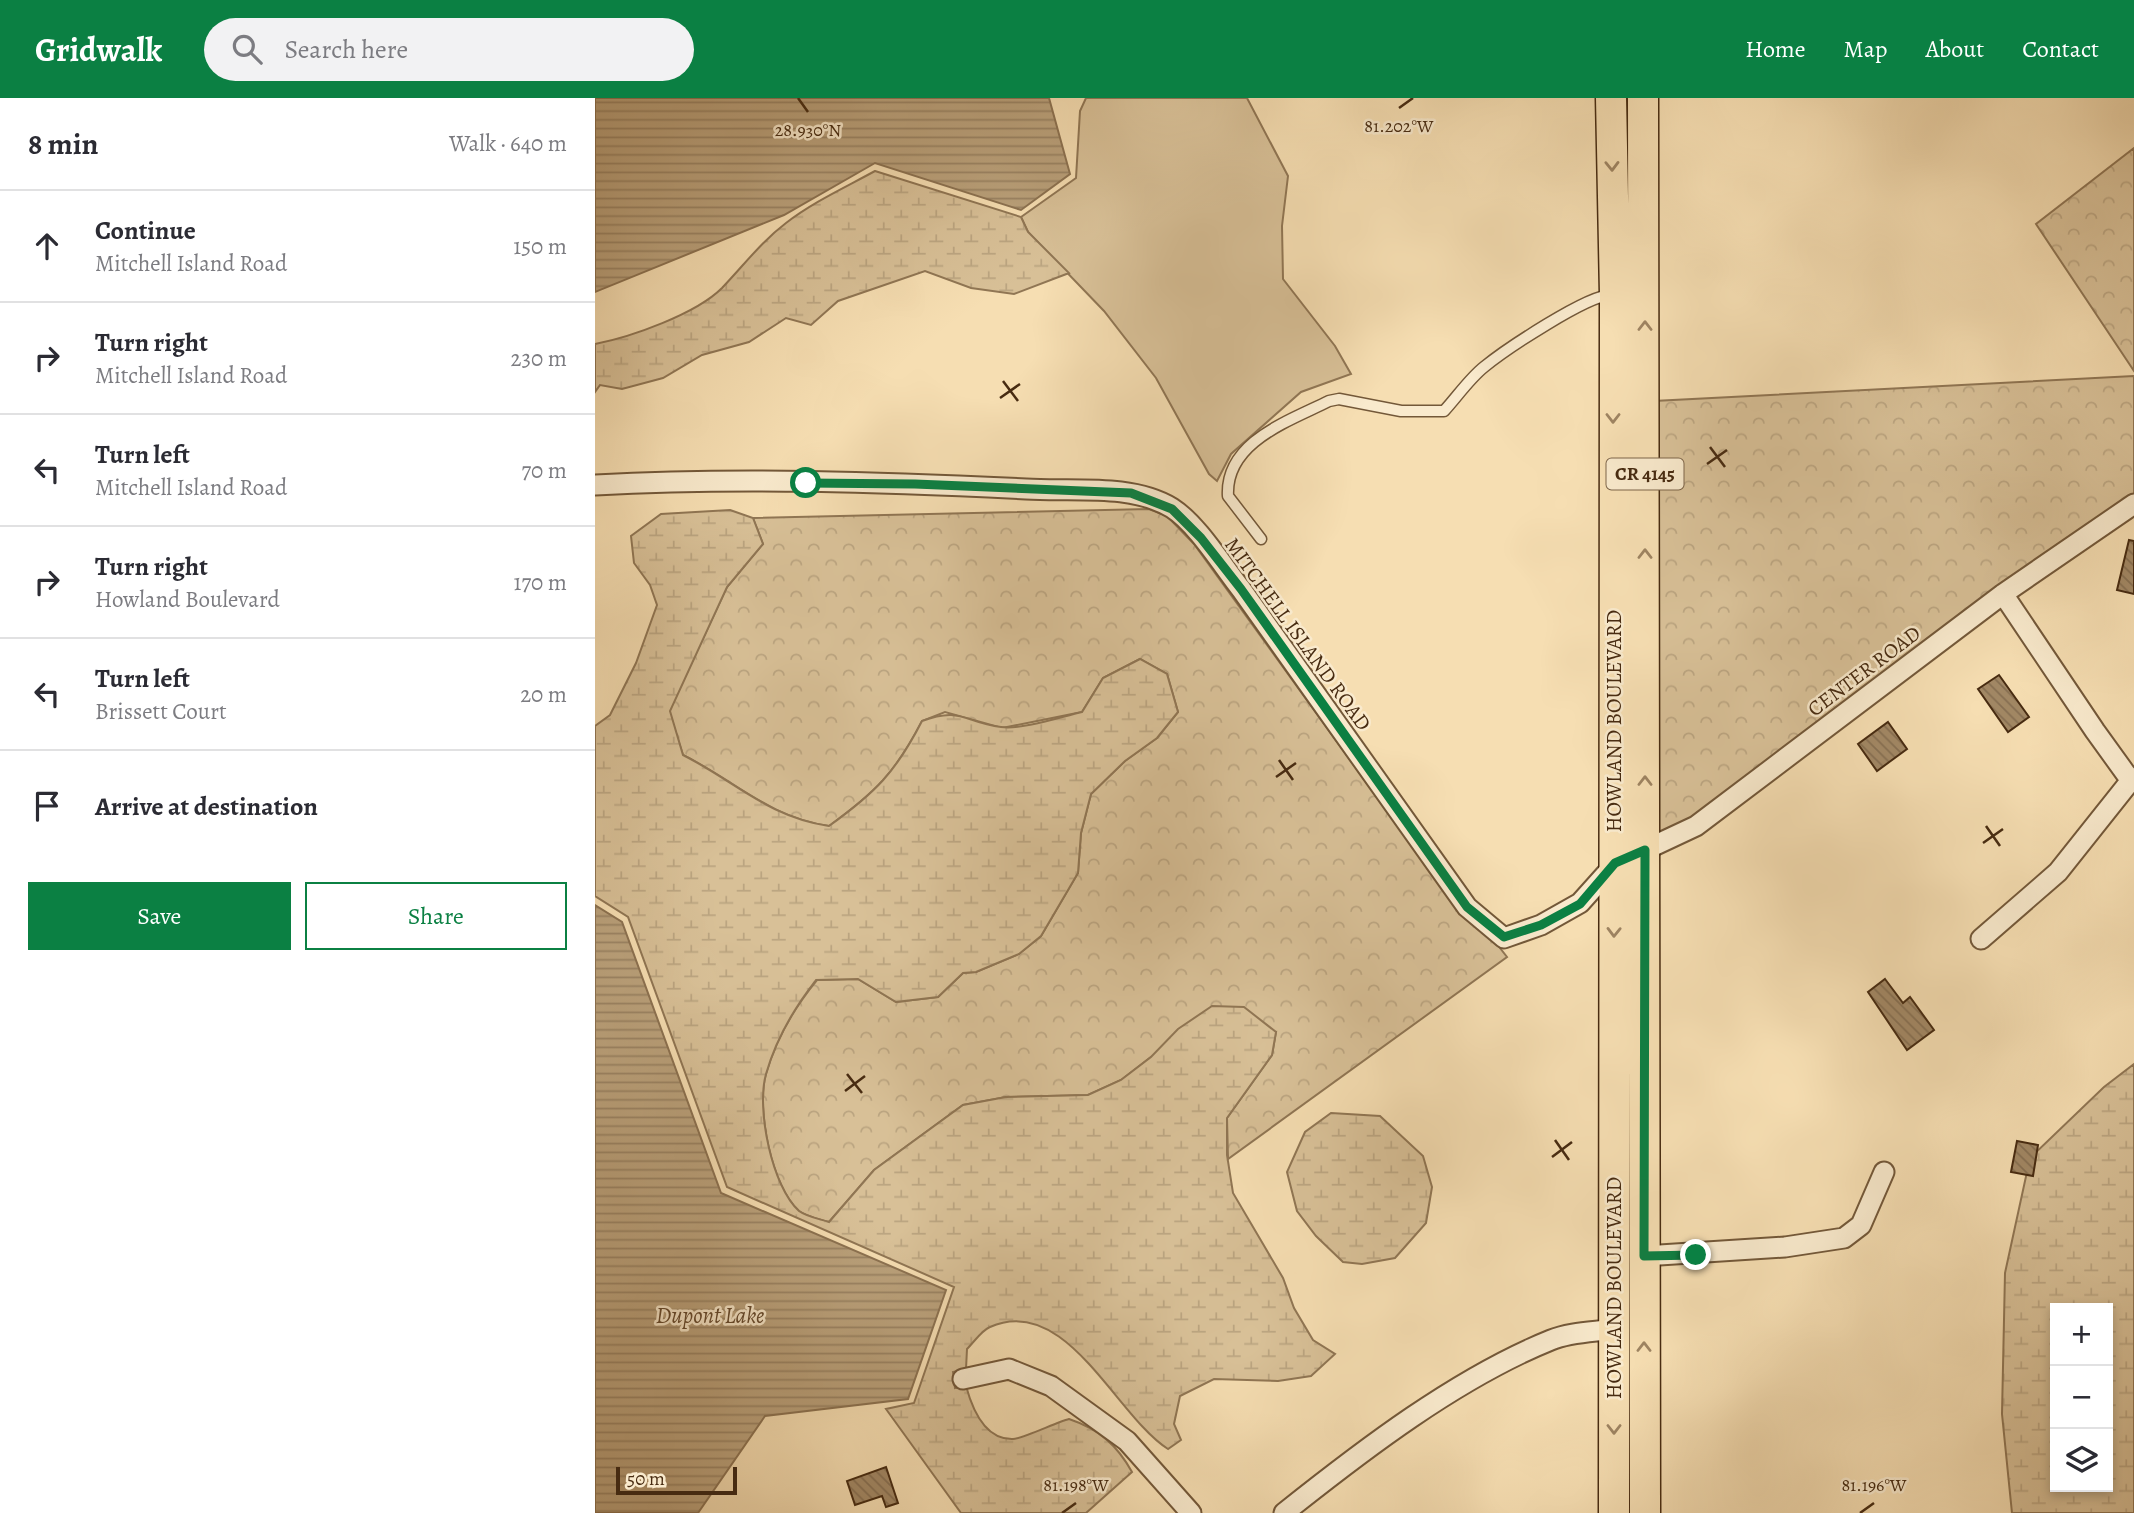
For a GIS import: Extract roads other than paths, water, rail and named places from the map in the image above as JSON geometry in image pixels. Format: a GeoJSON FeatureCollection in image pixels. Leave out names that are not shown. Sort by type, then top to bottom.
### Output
{"type":"FeatureCollection","features":[{"type":"Feature","properties":{"kind":"main road","name":"HOWLAND BOULEVARD"},"geometry":{"type":"LineString","coordinates":[[1611,98],[1615,295],[1614,1513]]}},
{"type":"Feature","properties":{"kind":"main road","name":"HOWLAND BOULEVARD"},"geometry":{"type":"LineString","coordinates":[[1643,98],[1645,1513]]}},
{"type":"Feature","properties":{"kind":"street","name":"MITCHELL ISLAND ROAD"},"geometry":{"type":"LineString","coordinates":[[595,485],[693,479],[1131,493],[1172,509],[1201,538],[1467,907],[1504,937],[1541,925],[1580,904],[1615,863]]}},
{"type":"Feature","properties":{"kind":"street","name":"CENTER ROAD"},"geometry":{"type":"LineString","coordinates":[[1615,863],[1696,826],[2003,594],[2134,504]]}},
{"type":"Feature","properties":{"kind":"street"},"geometry":{"type":"LineString","coordinates":[[1981,939],[2059,872],[2133,780],[2095,732],[2003,594]]}},
{"type":"Feature","properties":{"kind":"street"},"geometry":{"type":"LineString","coordinates":[[1644,1256],[1785,1247],[1843,1238],[1861,1225],[1884,1172]]}},
{"type":"Feature","properties":{"kind":"street"},"geometry":{"type":"LineString","coordinates":[[1283,1513],[1385,1436],[1491,1369],[1554,1339],[1614,1329]]}},
{"type":"Feature","properties":{"kind":"street"},"geometry":{"type":"LineString","coordinates":[[963,1379],[1009,1368],[1051,1385],[1126,1441],[1191,1513]]}},
{"type":"Feature","properties":{"kind":"lane"},"geometry":{"type":"LineString","coordinates":[[1261,539],[1228,496],[1230,475],[1236,461],[1253,442],[1329,401],[1339,399],[1392,410],[1444,411],[1488,364],[1582,306],[1604,295],[1615,295]]}},
{"type":"Feature","properties":{"kind":"water"},"geometry":{"type":"Polygon","coordinates":[[[595,98],[1049,98],[1070,174],[1021,210],[875,163],[784,215],[595,292],[595,98]]]}},
{"type":"Feature","properties":{"kind":"water","name":"Dupont Lake"},"geometry":{"type":"Polygon","coordinates":[[[595,905],[622,922],[721,1193],[946,1290],[908,1399],[765,1416],[698,1513],[595,1513],[595,905]]]}}]}
